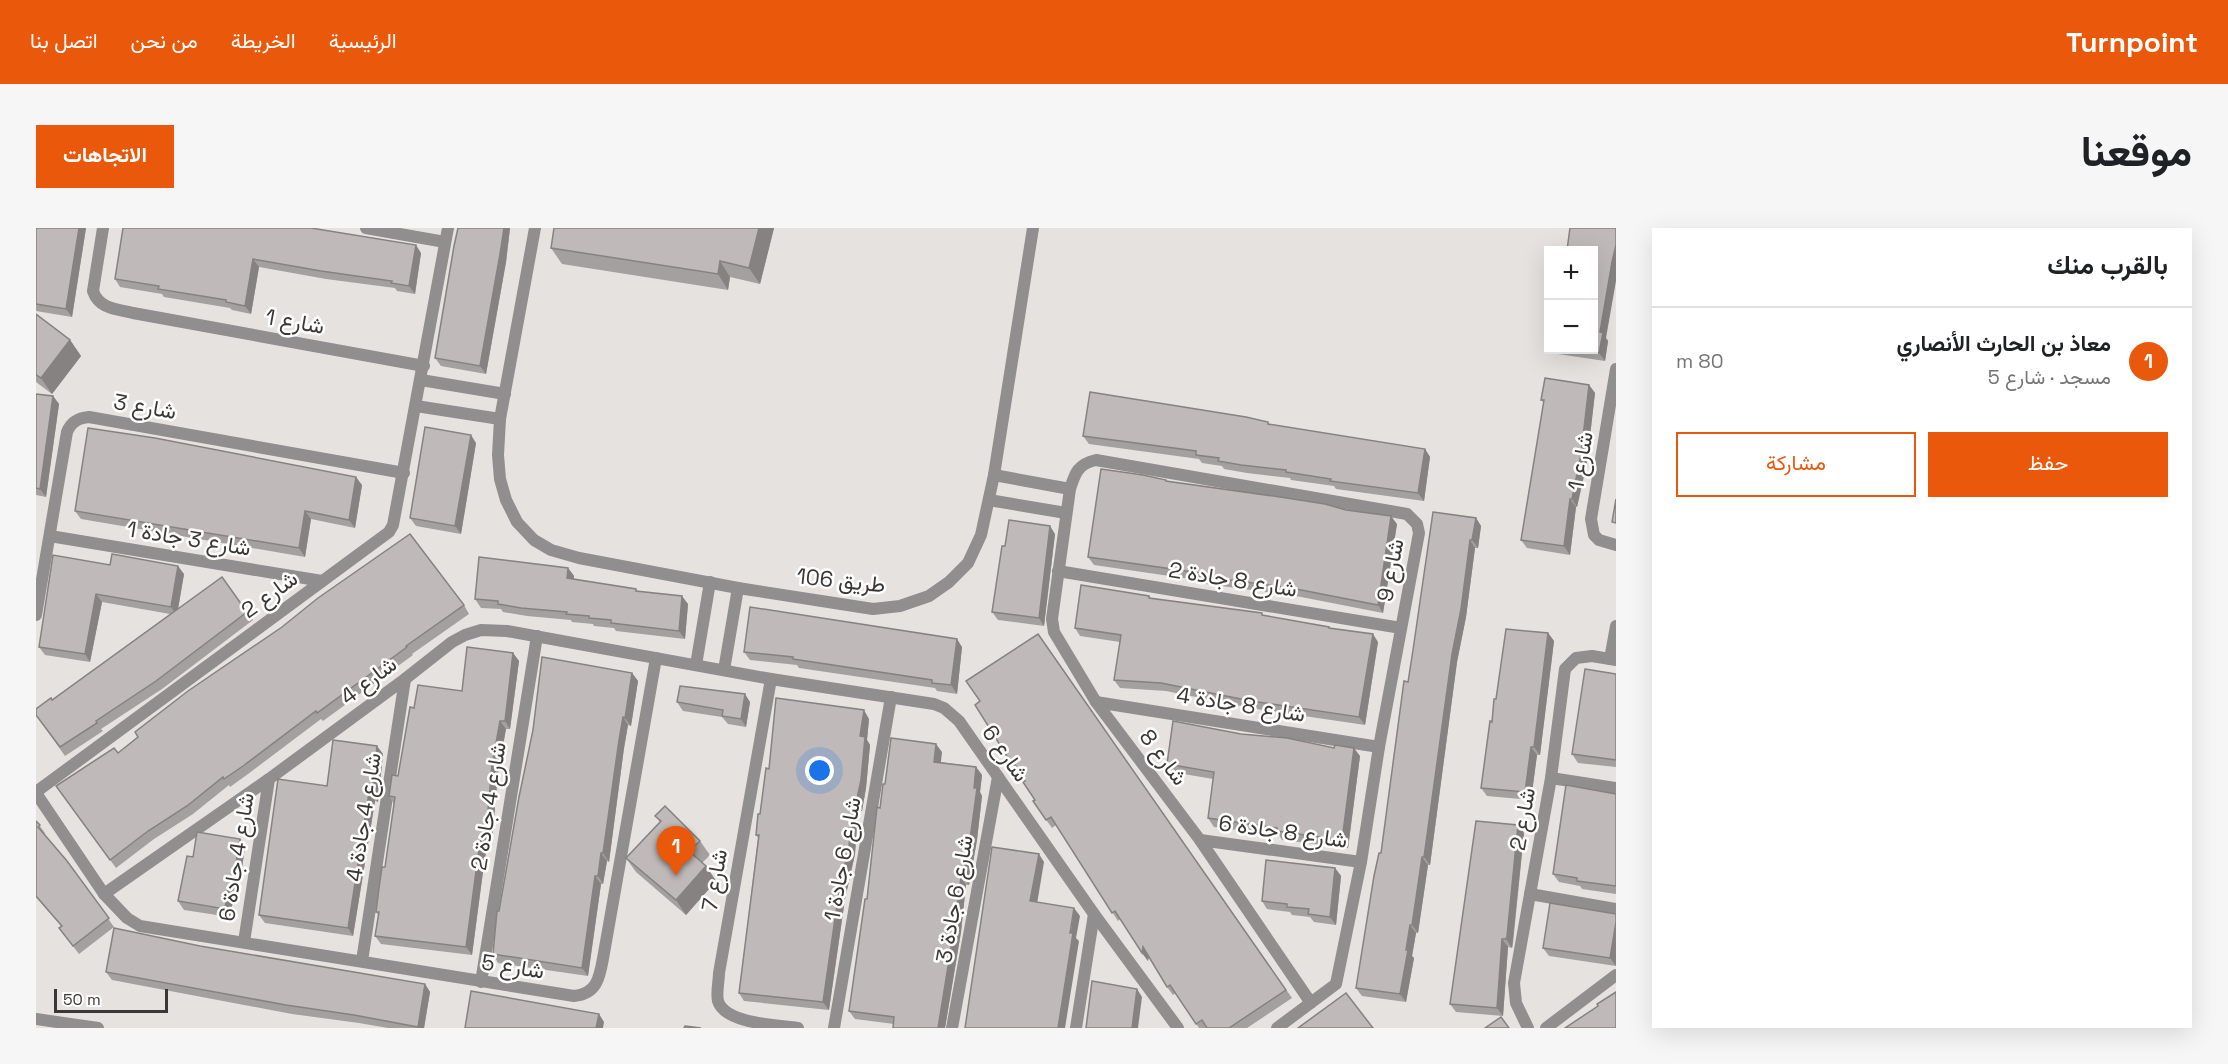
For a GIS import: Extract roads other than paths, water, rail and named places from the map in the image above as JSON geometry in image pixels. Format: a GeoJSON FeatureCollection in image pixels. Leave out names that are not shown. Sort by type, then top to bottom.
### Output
{"type":"FeatureCollection","features":[{"type":"Feature","properties":{"kind":"street","name":"شارع 1"},"geometry":{"type":"LineString","coordinates":[[103,228],[93,291],[104,306],[134,314],[424,366]]}},
{"type":"Feature","properties":{"kind":"street"},"geometry":{"type":"LineString","coordinates":[[366,228],[445,242]]}},
{"type":"Feature","properties":{"kind":"street"},"geometry":{"type":"LineString","coordinates":[[424,366],[447,228]]}},
{"type":"Feature","properties":{"kind":"street","name":"طريق 106"},"geometry":{"type":"LineString","coordinates":[[535,228],[500,419],[498,455],[500,479],[506,500],[518,522],[534,540],[552,550],[579,558],[738,588],[873,609],[900,606],[929,596],[949,582],[968,563],[981,535],[994,475],[1033,228]]}},
{"type":"Feature","properties":{"kind":"street","name":"شارع 2"},"geometry":{"type":"LineString","coordinates":[[36,792],[389,532],[393,525],[404,473],[424,366]]}},
{"type":"Feature","properties":{"kind":"street","name":"شارع 1"},"geometry":{"type":"LineString","coordinates":[[1616,369],[1612,422],[1591,528],[1594,536],[1599,540],[1616,545]]}},
{"type":"Feature","properties":{"kind":"street"},"geometry":{"type":"LineString","coordinates":[[421,380],[504,394]]}},
{"type":"Feature","properties":{"kind":"street"},"geometry":{"type":"LineString","coordinates":[[416,406],[500,419]]}},
{"type":"Feature","properties":{"kind":"street","name":"شارع 3"},"geometry":{"type":"LineString","coordinates":[[36,615],[67,432],[75,421],[81,418],[89,417],[404,473]]}},
{"type":"Feature","properties":{"kind":"street","name":"شارع 9"},"geometry":{"type":"LineString","coordinates":[[1066,513],[1075,473],[1083,463],[1096,460],[1407,514],[1417,524],[1419,533],[1336,984],[1311,1003]]}},
{"type":"Feature","properties":{"kind":"street"},"geometry":{"type":"LineString","coordinates":[[994,475],[1070,489]]}},
{"type":"Feature","properties":{"kind":"street"},"geometry":{"type":"LineString","coordinates":[[989,500],[1066,513]]}},
{"type":"Feature","properties":{"kind":"street","name":"شارع 8"},"geometry":{"type":"LineString","coordinates":[[1066,513],[1052,619],[1054,632],[1096,702],[1200,840],[1311,1003]]}},
{"type":"Feature","properties":{"kind":"street","name":"شارع 3 جادة 1"},"geometry":{"type":"LineString","coordinates":[[50,536],[322,581]]}},
{"type":"Feature","properties":{"kind":"street","name":"شارع 8 جادة 2"},"geometry":{"type":"LineString","coordinates":[[1058,571],[1401,628]]}},
{"type":"Feature","properties":{"kind":"street"},"geometry":{"type":"LineString","coordinates":[[696,665],[710,582]]}},
{"type":"Feature","properties":{"kind":"street"},"geometry":{"type":"LineString","coordinates":[[724,670],[738,588]]}},
{"type":"Feature","properties":{"kind":"street"},"geometry":{"type":"LineString","coordinates":[[1613,659],[1616,626]]}},
{"type":"Feature","properties":{"kind":"street","name":"شارع 4"},"geometry":{"type":"LineString","coordinates":[[104,894],[269,779],[452,642],[465,635],[481,630],[537,636],[696,665]]}},
{"type":"Feature","properties":{"kind":"street","name":"شارع 4 جادة 2"},"geometry":{"type":"LineString","coordinates":[[481,982],[537,636]]}},
{"type":"Feature","properties":{"kind":"street","name":"شارع 2"},"geometry":{"type":"LineString","coordinates":[[1528,1028],[1516,1003],[1514,983],[1551,778],[1565,669],[1576,658],[1593,656],[1613,659]]}},
{"type":"Feature","properties":{"kind":"street","name":"شارع 5"},"geometry":{"type":"LineString","coordinates":[[104,894],[127,918],[140,926],[481,982],[574,996],[585,995],[591,991],[599,978],[656,658]]}},
{"type":"Feature","properties":{"kind":"street","name":"شارع 6"},"geometry":{"type":"LineString","coordinates":[[696,665],[934,704],[944,708],[959,721],[1094,914],[1178,1028]]}},
{"type":"Feature","properties":{"kind":"street","name":"شارع 4 جادة 4"},"geometry":{"type":"LineString","coordinates":[[362,961],[405,679]]}},
{"type":"Feature","properties":{"kind":"street","name":"شارع 7"},"geometry":{"type":"LineString","coordinates":[[771,679],[719,973],[718,1000],[723,1010],[736,1019],[798,1028]]}},
{"type":"Feature","properties":{"kind":"street","name":"شارع 6 جادة 1"},"geometry":{"type":"LineString","coordinates":[[834,1028],[891,697]]}},
{"type":"Feature","properties":{"kind":"street","name":"شارع 8 جادة 4"},"geometry":{"type":"LineString","coordinates":[[1096,702],[1379,747]]}},
{"type":"Feature","properties":{"kind":"street","name":"شارع 6 جادة 3"},"geometry":{"type":"LineString","coordinates":[[952,1028],[998,777]]}},
{"type":"Feature","properties":{"kind":"street"},"geometry":{"type":"LineString","coordinates":[[1551,778],[1616,788]]}},
{"type":"Feature","properties":{"kind":"street","name":"شارع 4 جادة 6"},"geometry":{"type":"LineString","coordinates":[[244,942],[269,779]]}},
{"type":"Feature","properties":{"kind":"street"},"geometry":{"type":"LineString","coordinates":[[36,792],[104,894]]}},
{"type":"Feature","properties":{"kind":"street","name":"شارع 8 جادة 6"},"geometry":{"type":"LineString","coordinates":[[1200,840],[1360,862]]}},
{"type":"Feature","properties":{"kind":"street"},"geometry":{"type":"LineString","coordinates":[[1530,894],[1616,909]]}},
{"type":"Feature","properties":{"kind":"street"},"geometry":{"type":"LineString","coordinates":[[1077,1028],[1094,914]]}},
{"type":"Feature","properties":{"kind":"street"},"geometry":{"type":"LineString","coordinates":[[1546,1028],[1616,975]]}},
{"type":"Feature","properties":{"kind":"street"},"geometry":{"type":"LineString","coordinates":[[1276,1028],[1311,1003]]}},
{"type":"Feature","properties":{"kind":"street"},"geometry":{"type":"LineString","coordinates":[[36,1019],[98,1028]]}},
{"type":"Feature","properties":{"kind":"place","name":"معاذ بن الحارث الأنصاري"},"geometry":{"type":"Point","coordinates":[676,876]}}]}
